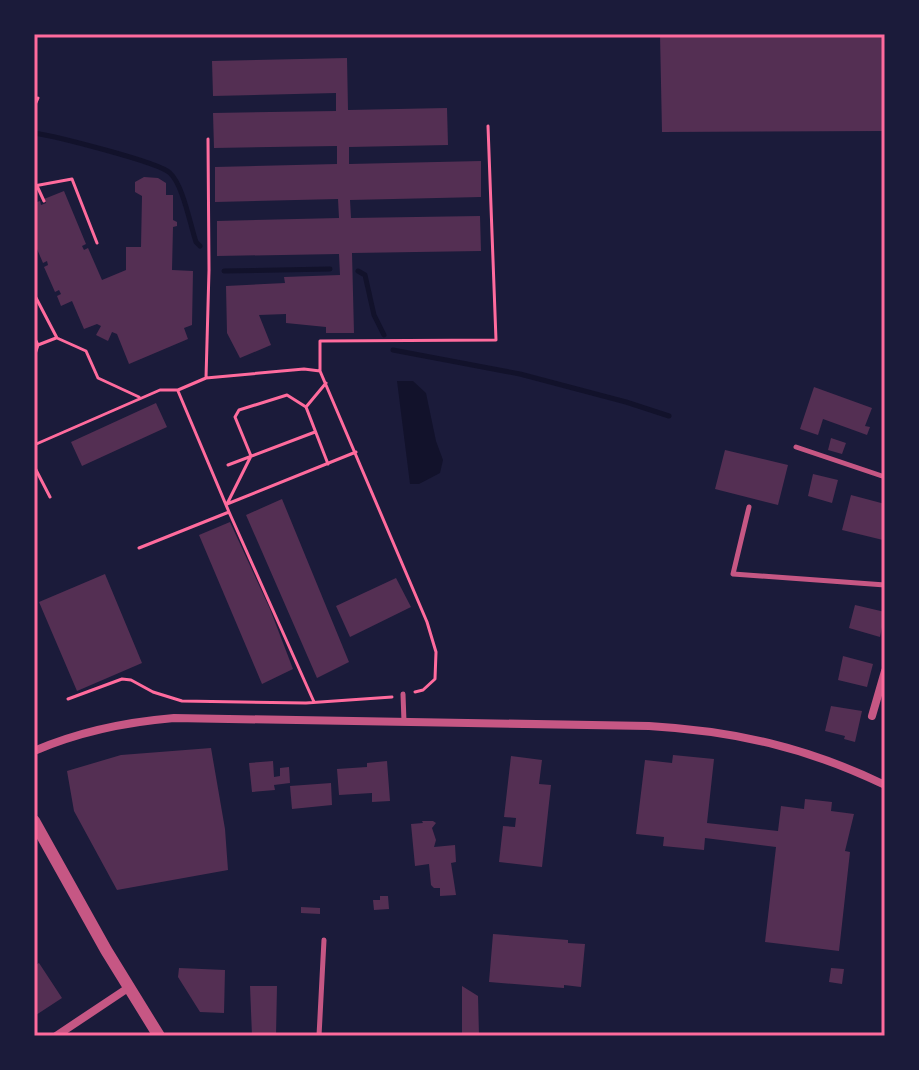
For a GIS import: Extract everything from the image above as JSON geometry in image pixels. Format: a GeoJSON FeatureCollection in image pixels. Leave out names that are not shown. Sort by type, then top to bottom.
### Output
{"type":"FeatureCollection","features":[{"type":"Feature","properties":{"kind":"street"},"geometry":{"type":"LineString","coordinates":[[872,716],[885,671]]}},
{"type":"Feature","properties":{"kind":"street"},"geometry":{"type":"LineString","coordinates":[[34,751],[87,733],[139,721],[174,718],[702,729],[800,749],[885,785]]}},
{"type":"Feature","properties":{"kind":"street"},"geometry":{"type":"LineString","coordinates":[[34,821],[128,988],[159,1036]]}},
{"type":"Feature","properties":{"kind":"street"},"geometry":{"type":"LineString","coordinates":[[56,1036],[128,988]]}},
{"type":"Feature","properties":{"kind":"lane"},"geometry":{"type":"LineString","coordinates":[[796,447],[885,477]]}},
{"type":"Feature","properties":{"kind":"lane"},"geometry":{"type":"LineString","coordinates":[[749,507],[733,574],[884,585],[885,578]]}},
{"type":"Feature","properties":{"kind":"lane"},"geometry":{"type":"LineString","coordinates":[[403,694],[404,723]]}},
{"type":"Feature","properties":{"kind":"lane"},"geometry":{"type":"LineString","coordinates":[[319,1036],[324,940]]}},
{"type":"Feature","properties":{"kind":"path"},"geometry":{"type":"LineString","coordinates":[[34,107],[38,98]]}},
{"type":"Feature","properties":{"kind":"path"},"geometry":{"type":"LineString","coordinates":[[68,699],[122,679],[182,701],[377,700],[423,690],[435,679],[436,652],[427,622],[320,371],[320,341],[496,340],[488,126]]}},
{"type":"Feature","properties":{"kind":"path"},"geometry":{"type":"LineString","coordinates":[[206,378],[208,139]]}},
{"type":"Feature","properties":{"kind":"path"},"geometry":{"type":"LineString","coordinates":[[44,201],[35,186],[72,179],[97,243]]}},
{"type":"Feature","properties":{"kind":"path"},"geometry":{"type":"LineString","coordinates":[[34,294],[57,338],[86,351],[98,378],[141,398]]}},
{"type":"Feature","properties":{"kind":"path"},"geometry":{"type":"LineString","coordinates":[[34,337],[38,345],[34,357]]}},
{"type":"Feature","properties":{"kind":"path"},"geometry":{"type":"LineString","coordinates":[[38,345],[57,338]]}},
{"type":"Feature","properties":{"kind":"path"},"geometry":{"type":"LineString","coordinates":[[34,445],[160,390],[178,390],[206,378],[304,369],[320,371]]}},
{"type":"Feature","properties":{"kind":"path"},"geometry":{"type":"LineString","coordinates":[[306,407],[326,383]]}},
{"type":"Feature","properties":{"kind":"path"},"geometry":{"type":"LineString","coordinates":[[178,390],[314,702]]}},
{"type":"Feature","properties":{"kind":"path"},"geometry":{"type":"LineString","coordinates":[[227,504],[251,456],[235,417],[239,410],[287,395],[306,407],[328,464]]}},
{"type":"Feature","properties":{"kind":"path"},"geometry":{"type":"LineString","coordinates":[[228,465],[315,432]]}},
{"type":"Feature","properties":{"kind":"path"},"geometry":{"type":"LineString","coordinates":[[227,504],[356,452]]}},
{"type":"Feature","properties":{"kind":"path"},"geometry":{"type":"LineString","coordinates":[[34,466],[50,497]]}},
{"type":"Feature","properties":{"kind":"path"},"geometry":{"type":"LineString","coordinates":[[139,548],[229,512]]}},
{"type":"Feature","properties":{"kind":"shaded area"},"geometry":{"type":"Polygon","coordinates":[[[397,381],[413,381],[426,393],[443,460],[440,473],[419,484],[410,484],[397,381]]]}},
{"type":"Feature","properties":{"kind":"building"},"geometry":{"type":"Polygon","coordinates":[[[660,34],[885,34],[885,131],[662,132],[660,34]]]}},
{"type":"Feature","properties":{"kind":"building"},"geometry":{"type":"Polygon","coordinates":[[[347,58],[348,110],[447,108],[448,145],[349,147],[349,164],[481,161],[481,197],[350,200],[351,218],[480,216],[481,251],[352,253],[354,333],[326,333],[326,327],[286,323],[286,314],[259,315],[271,345],[240,358],[227,333],[226,286],[285,283],[284,277],[340,275],[339,254],[217,256],[217,221],[339,218],[338,199],[215,202],[215,167],[337,164],[337,146],[214,148],[213,113],[336,111],[336,93],[213,96],[212,61],[347,58]]]}},
{"type":"Feature","properties":{"kind":"building"},"geometry":{"type":"Polygon","coordinates":[[[144,177],[158,178],[166,183],[166,195],[173,195],[173,220],[177,226],[173,227],[172,270],[193,271],[192,325],[184,328],[188,339],[129,364],[117,334],[112,332],[108,341],[96,335],[101,326],[97,324],[84,329],[72,301],[61,306],[57,296],[61,294],[59,290],[55,292],[44,267],[48,265],[47,261],[43,263],[34,242],[34,203],[46,203],[44,199],[64,191],[86,244],[82,246],[84,250],[88,248],[102,280],[126,270],[126,247],[141,247],[142,196],[135,192],[135,182],[144,177]]]}},
{"type":"Feature","properties":{"kind":"building"},"geometry":{"type":"Polygon","coordinates":[[[814,387],[872,408],[865,426],[870,427],[867,435],[823,419],[818,435],[800,429],[814,387]]]}},
{"type":"Feature","properties":{"kind":"building"},"geometry":{"type":"Polygon","coordinates":[[[156,403],[167,427],[82,466],[71,442],[156,403]]]}},
{"type":"Feature","properties":{"kind":"building"},"geometry":{"type":"Polygon","coordinates":[[[831,438],[846,443],[842,454],[828,450],[831,438]]]}},
{"type":"Feature","properties":{"kind":"building"},"geometry":{"type":"Polygon","coordinates":[[[725,450],[788,465],[778,505],[715,489],[725,450]]]}},
{"type":"Feature","properties":{"kind":"building"},"geometry":{"type":"Polygon","coordinates":[[[813,474],[838,480],[832,503],[808,496],[813,474]]]}},
{"type":"Feature","properties":{"kind":"building"},"geometry":{"type":"Polygon","coordinates":[[[851,495],[885,504],[883,540],[842,530],[851,495]]]}},
{"type":"Feature","properties":{"kind":"building"},"geometry":{"type":"Polygon","coordinates":[[[282,499],[349,662],[317,678],[246,515],[282,499]]]}},
{"type":"Feature","properties":{"kind":"building"},"geometry":{"type":"Polygon","coordinates":[[[230,522],[270,609],[293,669],[262,684],[199,535],[230,522]]]}},
{"type":"Feature","properties":{"kind":"building"},"geometry":{"type":"Polygon","coordinates":[[[105,574],[142,663],[77,691],[39,602],[105,574]]]}},
{"type":"Feature","properties":{"kind":"building"},"geometry":{"type":"Polygon","coordinates":[[[396,578],[411,607],[350,637],[336,606],[396,578]]]}},
{"type":"Feature","properties":{"kind":"building"},"geometry":{"type":"Polygon","coordinates":[[[855,605],[885,612],[880,637],[849,628],[855,605]]]}},
{"type":"Feature","properties":{"kind":"building"},"geometry":{"type":"Polygon","coordinates":[[[843,656],[873,664],[867,687],[838,680],[843,656]]]}},
{"type":"Feature","properties":{"kind":"building"},"geometry":{"type":"Polygon","coordinates":[[[831,706],[862,711],[855,742],[825,731],[831,706]]]}},
{"type":"Feature","properties":{"kind":"building"},"geometry":{"type":"Polygon","coordinates":[[[211,748],[225,829],[228,870],[117,890],[74,811],[67,771],[121,755],[211,748]]]}},
{"type":"Feature","properties":{"kind":"building"},"geometry":{"type":"Polygon","coordinates":[[[673,755],[714,759],[707,823],[778,831],[781,806],[804,809],[805,799],[832,802],[831,811],[854,814],[845,851],[850,852],[839,951],[765,942],[776,847],[705,838],[704,850],[663,846],[664,837],[636,834],[645,760],[672,763],[673,755]]]}},
{"type":"Feature","properties":{"kind":"building"},"geometry":{"type":"Polygon","coordinates":[[[511,756],[542,760],[539,784],[551,785],[542,867],[499,862],[503,826],[515,827],[516,818],[504,817],[511,756]]]}},
{"type":"Feature","properties":{"kind":"building"},"geometry":{"type":"Polygon","coordinates":[[[273,761],[274,777],[280,776],[280,768],[289,767],[290,783],[274,785],[275,790],[252,792],[249,763],[273,761]]]}},
{"type":"Feature","properties":{"kind":"building"},"geometry":{"type":"Polygon","coordinates":[[[387,761],[390,801],[372,802],[372,793],[339,795],[337,769],[367,767],[367,763],[387,761]]]}},
{"type":"Feature","properties":{"kind":"building"},"geometry":{"type":"Polygon","coordinates":[[[331,783],[332,805],[292,809],[290,786],[331,783]]]}},
{"type":"Feature","properties":{"kind":"building"},"geometry":{"type":"Polygon","coordinates":[[[422,821],[436,823],[432,828],[436,840],[434,847],[455,845],[456,862],[451,863],[456,895],[440,896],[440,888],[431,885],[429,864],[415,866],[411,824],[422,821]]]}},
{"type":"Feature","properties":{"kind":"building"},"geometry":{"type":"Polygon","coordinates":[[[380,896],[388,896],[389,909],[374,910],[373,900],[380,900],[380,896]]]}},
{"type":"Feature","properties":{"kind":"building"},"geometry":{"type":"Polygon","coordinates":[[[301,907],[320,908],[320,914],[301,913],[301,907]]]}},
{"type":"Feature","properties":{"kind":"building"},"geometry":{"type":"Polygon","coordinates":[[[493,934],[585,944],[581,987],[489,982],[493,934]]]}},
{"type":"Feature","properties":{"kind":"building"},"geometry":{"type":"Polygon","coordinates":[[[39,963],[62,998],[36,1015],[34,966],[39,963]]]}},
{"type":"Feature","properties":{"kind":"building"},"geometry":{"type":"Polygon","coordinates":[[[179,968],[225,970],[224,1013],[200,1012],[178,977],[179,968]]]}},
{"type":"Feature","properties":{"kind":"building"},"geometry":{"type":"Polygon","coordinates":[[[831,968],[844,969],[842,984],[829,982],[831,968]]]}},
{"type":"Feature","properties":{"kind":"building"},"geometry":{"type":"Polygon","coordinates":[[[250,986],[277,986],[276,1036],[252,1036],[250,986]]]}},
{"type":"Feature","properties":{"kind":"building"},"geometry":{"type":"Polygon","coordinates":[[[462,986],[478,996],[479,1036],[454,1036],[462,1033],[462,986]]]}},
{"type":"Feature","properties":{"kind":"waterway"},"geometry":{"type":"LineString","coordinates":[[34,133],[127,156],[170,173],[179,186],[196,242],[200,246]]}},
{"type":"Feature","properties":{"kind":"waterway"},"geometry":{"type":"LineString","coordinates":[[224,271],[330,269]]}},
{"type":"Feature","properties":{"kind":"waterway"},"geometry":{"type":"LineString","coordinates":[[358,271],[365,275],[374,315],[384,335]]}},
{"type":"Feature","properties":{"kind":"waterway"},"geometry":{"type":"LineString","coordinates":[[393,350],[520,374],[669,416]]}}]}
